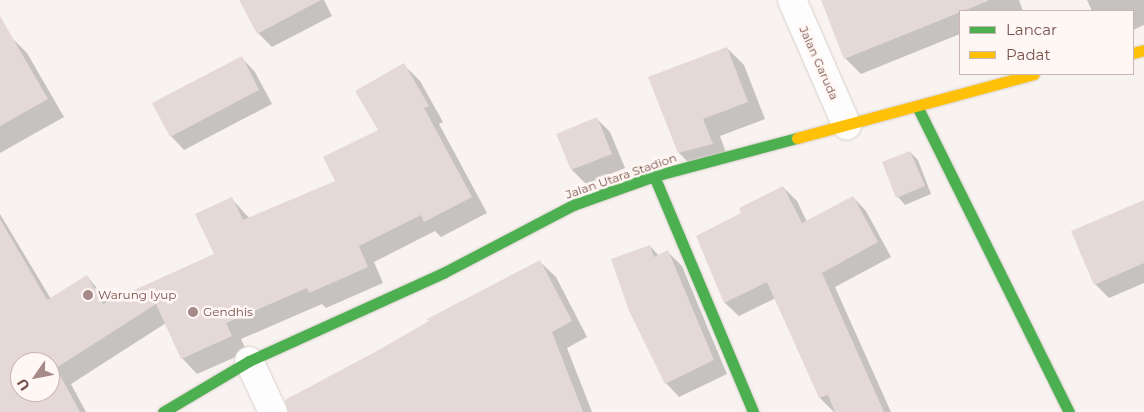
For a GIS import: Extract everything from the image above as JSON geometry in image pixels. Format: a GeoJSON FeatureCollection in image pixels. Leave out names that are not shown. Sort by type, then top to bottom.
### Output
{"type":"FeatureCollection","features":[{"type":"Feature","properties":{"kind":"street","name":"Jalan Garuda"},"geometry":{"type":"LineString","coordinates":[[792,0],[847,126]]}},
{"type":"Feature","properties":{"kind":"street","name":"Jalan Utara Stadion"},"geometry":{"type":"LineString","coordinates":[[163,412],[249,360],[443,273],[573,205],[654,176],[847,126],[1030,75]]}},
{"type":"Feature","properties":{"kind":"street"},"geometry":{"type":"LineString","coordinates":[[918,106],[1069,412]]}},
{"type":"Feature","properties":{"kind":"street"},"geometry":{"type":"LineString","coordinates":[[654,176],[753,412]]}},
{"type":"Feature","properties":{"kind":"street"},"geometry":{"type":"LineString","coordinates":[[249,360],[273,412]]}},
{"type":"Feature","properties":{"kind":"building"},"geometry":{"type":"Polygon","coordinates":[[[239,0],[321,0],[257,34],[239,0]]]}},
{"type":"Feature","properties":{"kind":"building"},"geometry":{"type":"Polygon","coordinates":[[[821,0],[988,0],[966,10],[959,10],[959,13],[844,59],[821,0]]]}},
{"type":"Feature","properties":{"kind":"building"},"geometry":{"type":"Polygon","coordinates":[[[0,16],[48,99],[0,126],[0,16]]]}},
{"type":"Feature","properties":{"kind":"building"},"geometry":{"type":"Polygon","coordinates":[[[727,47],[748,102],[703,119],[713,144],[678,153],[648,77],[727,47]]]}},
{"type":"Feature","properties":{"kind":"building"},"geometry":{"type":"Polygon","coordinates":[[[242,56],[259,90],[170,137],[152,103],[242,56]]]}},
{"type":"Feature","properties":{"kind":"building"},"geometry":{"type":"Polygon","coordinates":[[[404,63],[429,106],[424,108],[472,197],[424,222],[421,215],[359,246],[368,267],[309,293],[307,288],[226,323],[232,336],[181,359],[156,304],[60,365],[60,352],[10,352],[10,402],[60,402],[60,375],[80,412],[0,412],[0,219],[47,300],[87,275],[103,304],[214,254],[195,214],[232,197],[243,220],[335,181],[323,157],[378,130],[355,91],[404,63]]]}},
{"type":"Feature","properties":{"kind":"building"},"geometry":{"type":"Polygon","coordinates":[[[597,117],[612,154],[571,170],[556,134],[597,117]]]}},
{"type":"Feature","properties":{"kind":"building"},"geometry":{"type":"Polygon","coordinates":[[[910,151],[925,186],[896,198],[882,162],[910,151]]]}},
{"type":"Feature","properties":{"kind":"building"},"geometry":{"type":"Polygon","coordinates":[[[783,186],[802,223],[853,196],[878,242],[822,273],[884,412],[835,412],[828,395],[819,398],[767,282],[724,303],[696,236],[741,213],[739,208],[783,186]]]}},
{"type":"Feature","properties":{"kind":"building"},"geometry":{"type":"Polygon","coordinates":[[[1144,200],[1144,263],[1094,285],[1071,231],[1144,200]]]}},
{"type":"Feature","properties":{"kind":"building"},"geometry":{"type":"Polygon","coordinates":[[[650,245],[654,257],[668,250],[714,360],[665,384],[629,311],[611,259],[650,245]]]}},
{"type":"Feature","properties":{"kind":"building"},"geometry":{"type":"Polygon","coordinates":[[[540,260],[572,321],[552,332],[583,412],[288,412],[285,400],[375,352],[429,321],[427,319],[540,260]]]}},
{"type":"Feature","properties":{"kind":"traffic: fast"},"geometry":{"type":"LineString","coordinates":[[917,106],[1069,412]]}},
{"type":"Feature","properties":{"kind":"traffic: fast"},"geometry":{"type":"LineString","coordinates":[[163,412],[249,361],[443,273],[573,205],[654,176],[797,138]]}},
{"type":"Feature","properties":{"kind":"traffic: fast"},"geometry":{"type":"LineString","coordinates":[[654,176],[753,412]]}},
{"type":"Feature","properties":{"kind":"traffic: slow"},"geometry":{"type":"LineString","coordinates":[[1134,53],[1144,50]]}},
{"type":"Feature","properties":{"kind":"traffic: slow"},"geometry":{"type":"LineString","coordinates":[[797,138],[1030,75]]}},
{"type":"Feature","properties":{"kind":"place","name":"Warung Iyup"},"geometry":{"type":"Point","coordinates":[88,295]}},
{"type":"Feature","properties":{"kind":"place","name":"Gendhis"},"geometry":{"type":"Point","coordinates":[193,312]}}]}
